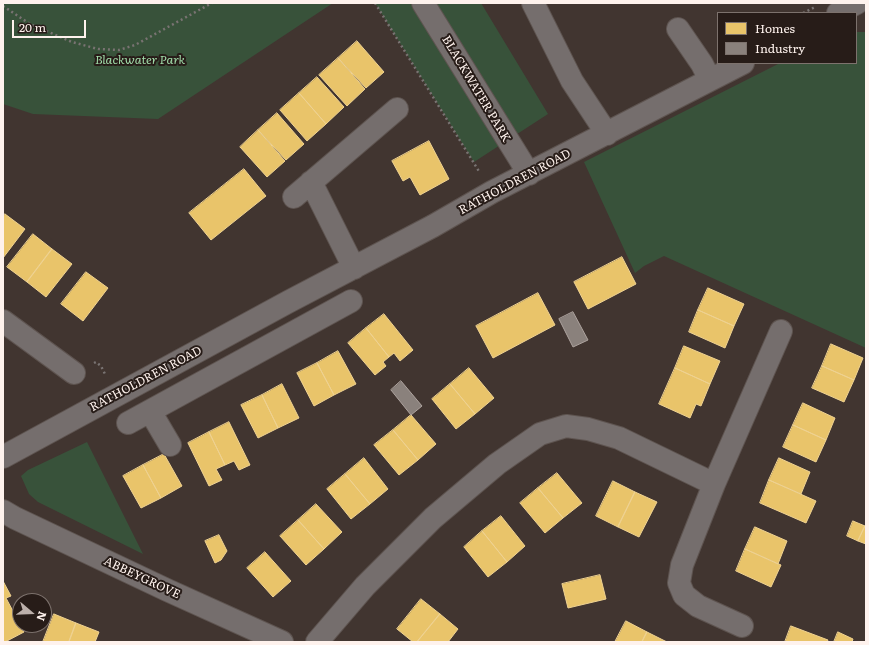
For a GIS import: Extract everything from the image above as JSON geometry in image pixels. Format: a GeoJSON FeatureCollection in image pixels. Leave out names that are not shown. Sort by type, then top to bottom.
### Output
{"type":"FeatureCollection","features":[{"type":"Feature","properties":{"kind":"street","name":"BLACKWATER PARK"},"geometry":{"type":"LineString","coordinates":[[423,3],[528,174]]}},
{"type":"Feature","properties":{"kind":"street"},"geometry":{"type":"LineString","coordinates":[[533,3],[572,81],[607,134]]}},
{"type":"Feature","properties":{"kind":"street"},"geometry":{"type":"LineString","coordinates":[[840,12],[858,3]]}},
{"type":"Feature","properties":{"kind":"street"},"geometry":{"type":"LineString","coordinates":[[678,29],[702,64],[710,80]]}},
{"type":"Feature","properties":{"kind":"street","name":"RATHOLDREN ROAD"},"geometry":{"type":"LineString","coordinates":[[3,457],[288,302],[433,226],[492,192],[741,64]]}},
{"type":"Feature","properties":{"kind":"street"},"geometry":{"type":"LineString","coordinates":[[294,197],[397,109]]}},
{"type":"Feature","properties":{"kind":"street"},"geometry":{"type":"LineString","coordinates":[[311,182],[354,268]]}},
{"type":"Feature","properties":{"kind":"street"},"geometry":{"type":"LineString","coordinates":[[128,423],[350,301]]}},
{"type":"Feature","properties":{"kind":"street"},"geometry":{"type":"LineString","coordinates":[[288,302],[302,328]]}},
{"type":"Feature","properties":{"kind":"street"},"geometry":{"type":"LineString","coordinates":[[3,321],[74,373]]}},
{"type":"Feature","properties":{"kind":"street"},"geometry":{"type":"LineString","coordinates":[[742,626],[698,606],[684,595],[679,583],[682,565],[714,484],[781,331]]}},
{"type":"Feature","properties":{"kind":"street"},"geometry":{"type":"LineString","coordinates":[[150,411],[170,445]]}},
{"type":"Feature","properties":{"kind":"street"},"geometry":{"type":"LineString","coordinates":[[317,642],[365,586],[433,518],[497,464],[540,434],[566,426],[588,429],[619,438],[714,484]]}},
{"type":"Feature","properties":{"kind":"street","name":"ABBEYGROVE"},"geometry":{"type":"LineString","coordinates":[[3,511],[161,587],[282,642]]}},
{"type":"Feature","properties":{"kind":"path"},"geometry":{"type":"LineString","coordinates":[[3,6],[30,24],[72,42],[98,49],[119,50],[134,45],[212,3]]}},
{"type":"Feature","properties":{"kind":"path"},"geometry":{"type":"LineString","coordinates":[[375,3],[492,192]]}},
{"type":"Feature","properties":{"kind":"path"},"geometry":{"type":"LineString","coordinates":[[805,12],[816,6]]}},
{"type":"Feature","properties":{"kind":"green space","name":"Blackwater Park"},"geometry":{"type":"Polygon","coordinates":[[[3,3],[333,3],[158,119],[33,114],[3,104],[3,3]]]}},
{"type":"Feature","properties":{"kind":"green space"},"geometry":{"type":"Polygon","coordinates":[[[375,3],[481,3],[548,114],[474,162],[375,3]]]}},
{"type":"Feature","properties":{"kind":"green space"},"geometry":{"type":"Polygon","coordinates":[[[857,32],[866,32],[866,348],[664,256],[644,266],[635,273],[584,162],[778,64],[857,64],[857,32]]]}},
{"type":"Feature","properties":{"kind":"green space"},"geometry":{"type":"Polygon","coordinates":[[[87,442],[143,554],[38,502],[29,494],[21,476],[28,470],[87,442]]]}},
{"type":"Feature","properties":{"kind":"building: Homes"},"geometry":{"type":"Polygon","coordinates":[[[357,41],[384,72],[366,88],[338,58],[357,41]]]}},
{"type":"Feature","properties":{"kind":"building: Homes"},"geometry":{"type":"Polygon","coordinates":[[[338,58],[365,89],[347,106],[319,75],[338,58]]]}},
{"type":"Feature","properties":{"kind":"building: Homes"},"geometry":{"type":"Polygon","coordinates":[[[317,77],[344,107],[326,124],[299,93],[317,77]]]}},
{"type":"Feature","properties":{"kind":"building: Homes"},"geometry":{"type":"Polygon","coordinates":[[[299,93],[326,124],[307,141],[280,110],[299,93]]]}},
{"type":"Feature","properties":{"kind":"building: Homes"},"geometry":{"type":"Polygon","coordinates":[[[277,113],[304,144],[286,160],[258,130],[277,113]]]}},
{"type":"Feature","properties":{"kind":"building: Homes"},"geometry":{"type":"Polygon","coordinates":[[[258,130],[285,161],[267,177],[240,147],[258,130]]]}},
{"type":"Feature","properties":{"kind":"building: Homes"},"geometry":{"type":"Polygon","coordinates":[[[429,141],[449,179],[420,195],[410,177],[403,181],[392,161],[429,141]]]}},
{"type":"Feature","properties":{"kind":"building: Homes"},"geometry":{"type":"Polygon","coordinates":[[[244,169],[266,196],[211,240],[189,213],[244,169]]]}},
{"type":"Feature","properties":{"kind":"building: Homes"},"geometry":{"type":"Polygon","coordinates":[[[5,214],[25,229],[3,258],[3,217],[5,214]]]}},
{"type":"Feature","properties":{"kind":"building: Homes"},"geometry":{"type":"Polygon","coordinates":[[[33,234],[52,249],[27,282],[7,267],[33,234]]]}},
{"type":"Feature","properties":{"kind":"building: Homes"},"geometry":{"type":"Polygon","coordinates":[[[52,249],[72,264],[46,297],[27,282],[52,249]]]}},
{"type":"Feature","properties":{"kind":"building: Homes"},"geometry":{"type":"Polygon","coordinates":[[[622,257],[636,284],[588,309],[574,282],[622,257]]]}},
{"type":"Feature","properties":{"kind":"building: Homes"},"geometry":{"type":"Polygon","coordinates":[[[86,272],[108,288],[83,321],[61,304],[86,272]]]}},
{"type":"Feature","properties":{"kind":"building: Homes"},"geometry":{"type":"Polygon","coordinates":[[[708,288],[744,304],[734,326],[698,310],[708,288]]]}},
{"type":"Feature","properties":{"kind":"building: Homes"},"geometry":{"type":"Polygon","coordinates":[[[538,293],[555,325],[493,358],[476,326],[538,293]]]}},
{"type":"Feature","properties":{"kind":"building: Homes"},"geometry":{"type":"Polygon","coordinates":[[[698,310],[734,326],[725,348],[689,332],[698,310]]]}},
{"type":"Feature","properties":{"kind":"building: Homes"},"geometry":{"type":"Polygon","coordinates":[[[384,314],[413,350],[400,361],[394,353],[389,357],[366,328],[384,314]]]}},
{"type":"Feature","properties":{"kind":"building: Homes"},"geometry":{"type":"Polygon","coordinates":[[[366,328],[389,357],[383,362],[386,366],[375,375],[348,343],[366,328]]]}},
{"type":"Feature","properties":{"kind":"building: Homes"},"geometry":{"type":"Polygon","coordinates":[[[831,344],[863,358],[854,380],[822,366],[831,344]]]}},
{"type":"Feature","properties":{"kind":"building: Homes"},"geometry":{"type":"Polygon","coordinates":[[[684,346],[720,361],[710,384],[675,368],[684,346]]]}},
{"type":"Feature","properties":{"kind":"building: Homes"},"geometry":{"type":"Polygon","coordinates":[[[338,351],[356,384],[334,395],[317,363],[338,351]]]}},
{"type":"Feature","properties":{"kind":"building: Homes"},"geometry":{"type":"Polygon","coordinates":[[[317,363],[334,395],[314,406],[297,373],[317,363]]]}},
{"type":"Feature","properties":{"kind":"building: Homes"},"geometry":{"type":"Polygon","coordinates":[[[822,366],[854,380],[844,402],[812,388],[822,366]]]}},
{"type":"Feature","properties":{"kind":"building: Homes"},"geometry":{"type":"Polygon","coordinates":[[[469,368],[494,398],[475,414],[450,384],[469,368]]]}},
{"type":"Feature","properties":{"kind":"building: Homes"},"geometry":{"type":"Polygon","coordinates":[[[675,368],[710,384],[701,406],[696,404],[690,418],[659,404],[675,368]]]}},
{"type":"Feature","properties":{"kind":"building: Homes"},"geometry":{"type":"Polygon","coordinates":[[[282,384],[299,418],[278,428],[262,395],[282,384]]]}},
{"type":"Feature","properties":{"kind":"building: Homes"},"geometry":{"type":"Polygon","coordinates":[[[450,384],[475,414],[456,429],[432,399],[450,384]]]}},
{"type":"Feature","properties":{"kind":"building: Homes"},"geometry":{"type":"Polygon","coordinates":[[[262,395],[278,428],[258,438],[241,405],[262,395]]]}},
{"type":"Feature","properties":{"kind":"building: Homes"},"geometry":{"type":"Polygon","coordinates":[[[803,403],[835,418],[826,440],[793,425],[803,403]]]}},
{"type":"Feature","properties":{"kind":"building: Homes"},"geometry":{"type":"Polygon","coordinates":[[[411,415],[436,444],[418,460],[393,430],[411,415]]]}},
{"type":"Feature","properties":{"kind":"building: Homes"},"geometry":{"type":"Polygon","coordinates":[[[229,422],[250,465],[239,470],[234,461],[225,465],[209,432],[229,422]]]}},
{"type":"Feature","properties":{"kind":"building: Homes"},"geometry":{"type":"Polygon","coordinates":[[[793,425],[826,440],[816,462],[783,447],[793,425]]]}},
{"type":"Feature","properties":{"kind":"building: Homes"},"geometry":{"type":"Polygon","coordinates":[[[393,430],[418,460],[399,475],[374,445],[393,430]]]}},
{"type":"Feature","properties":{"kind":"building: Homes"},"geometry":{"type":"Polygon","coordinates":[[[209,432],[225,465],[216,469],[222,480],[209,486],[188,443],[209,432]]]}},
{"type":"Feature","properties":{"kind":"building: Homes"},"geometry":{"type":"Polygon","coordinates":[[[164,454],[182,486],[161,498],[143,465],[164,454]]]}},
{"type":"Feature","properties":{"kind":"building: Homes"},"geometry":{"type":"Polygon","coordinates":[[[364,458],[388,489],[370,504],[345,474],[364,458]]]}},
{"type":"Feature","properties":{"kind":"building: Homes"},"geometry":{"type":"Polygon","coordinates":[[[779,458],[810,472],[801,494],[769,480],[779,458]]]}},
{"type":"Feature","properties":{"kind":"building: Homes"},"geometry":{"type":"Polygon","coordinates":[[[143,465],[161,498],[141,508],[123,476],[143,465]]]}},
{"type":"Feature","properties":{"kind":"building: Homes"},"geometry":{"type":"Polygon","coordinates":[[[557,473],[582,503],[563,518],[538,488],[557,473]]]}},
{"type":"Feature","properties":{"kind":"building: Homes"},"geometry":{"type":"Polygon","coordinates":[[[345,474],[370,504],[351,519],[327,489],[345,474]]]}},
{"type":"Feature","properties":{"kind":"building: Homes"},"geometry":{"type":"Polygon","coordinates":[[[769,480],[816,501],[806,523],[760,503],[769,480]]]}},
{"type":"Feature","properties":{"kind":"building: Homes"},"geometry":{"type":"Polygon","coordinates":[[[613,481],[635,492],[618,527],[596,516],[613,481]]]}},
{"type":"Feature","properties":{"kind":"building: Homes"},"geometry":{"type":"Polygon","coordinates":[[[538,488],[563,518],[545,533],[520,503],[538,488]]]}},
{"type":"Feature","properties":{"kind":"building: Homes"},"geometry":{"type":"Polygon","coordinates":[[[635,492],[657,502],[639,537],[618,527],[635,492]]]}},
{"type":"Feature","properties":{"kind":"building: Homes"},"geometry":{"type":"Polygon","coordinates":[[[316,504],[342,532],[324,549],[298,520],[316,504]]]}},
{"type":"Feature","properties":{"kind":"building: Homes"},"geometry":{"type":"Polygon","coordinates":[[[501,516],[525,546],[507,562],[482,531],[501,516]]]}},
{"type":"Feature","properties":{"kind":"building: Homes"},"geometry":{"type":"Polygon","coordinates":[[[298,520],[324,549],[306,565],[280,536],[298,520]]]}},
{"type":"Feature","properties":{"kind":"building: Homes"},"geometry":{"type":"Polygon","coordinates":[[[853,521],[865,526],[858,541],[847,536],[853,521]]]}},
{"type":"Feature","properties":{"kind":"building: Homes"},"geometry":{"type":"Polygon","coordinates":[[[866,526],[866,544],[858,541],[866,526]]]}},
{"type":"Feature","properties":{"kind":"building: Homes"},"geometry":{"type":"Polygon","coordinates":[[[755,527],[787,541],[778,564],[745,549],[755,527]]]}},
{"type":"Feature","properties":{"kind":"building: Homes"},"geometry":{"type":"Polygon","coordinates":[[[482,531],[507,562],[488,577],[464,547],[482,531]]]}},
{"type":"Feature","properties":{"kind":"building: Homes"},"geometry":{"type":"Polygon","coordinates":[[[219,535],[227,551],[221,560],[215,563],[205,541],[219,535]]]}},
{"type":"Feature","properties":{"kind":"building: Homes"},"geometry":{"type":"Polygon","coordinates":[[[745,549],[781,565],[771,587],[736,571],[745,549]]]}},
{"type":"Feature","properties":{"kind":"building: Homes"},"geometry":{"type":"Polygon","coordinates":[[[265,552],[291,581],[273,597],[247,568],[265,552]]]}},
{"type":"Feature","properties":{"kind":"building: Homes"},"geometry":{"type":"Polygon","coordinates":[[[600,575],[606,599],[568,608],[562,584],[600,575]]]}},
{"type":"Feature","properties":{"kind":"building: Homes"},"geometry":{"type":"Polygon","coordinates":[[[3,581],[11,596],[6,598],[12,609],[12,633],[22,633],[3,642],[3,581]]]}},
{"type":"Feature","properties":{"kind":"building: Homes"},"geometry":{"type":"Polygon","coordinates":[[[421,599],[440,614],[417,642],[413,642],[397,629],[421,599]]]}},
{"type":"Feature","properties":{"kind":"building: Homes"},"geometry":{"type":"Polygon","coordinates":[[[54,614],[76,623],[69,642],[43,642],[47,633],[52,633],[52,619],[54,614]]]}},
{"type":"Feature","properties":{"kind":"building: Homes"},"geometry":{"type":"Polygon","coordinates":[[[440,614],[458,629],[448,642],[417,642],[440,614]]]}},
{"type":"Feature","properties":{"kind":"building: Homes"},"geometry":{"type":"Polygon","coordinates":[[[626,621],[647,632],[642,642],[615,642],[626,621]]]}},
{"type":"Feature","properties":{"kind":"building: Homes"},"geometry":{"type":"Polygon","coordinates":[[[76,623],[99,632],[95,642],[69,642],[76,623]]]}},
{"type":"Feature","properties":{"kind":"building: Homes"},"geometry":{"type":"Polygon","coordinates":[[[791,626],[828,640],[827,642],[785,642],[791,626]]]}},
{"type":"Feature","properties":{"kind":"building: Homes"},"geometry":{"type":"Polygon","coordinates":[[[647,632],[667,642],[642,642],[647,632]]]}},
{"type":"Feature","properties":{"kind":"building: Homes"},"geometry":{"type":"Polygon","coordinates":[[[838,632],[853,639],[852,642],[834,642],[838,632]]]}},
{"type":"Feature","properties":{"kind":"building: Industry"},"geometry":{"type":"Polygon","coordinates":[[[573,312],[588,340],[573,347],[559,319],[573,312]]]}},
{"type":"Feature","properties":{"kind":"building: Industry"},"geometry":{"type":"Polygon","coordinates":[[[401,381],[422,406],[411,415],[391,390],[401,381]]]}}]}
